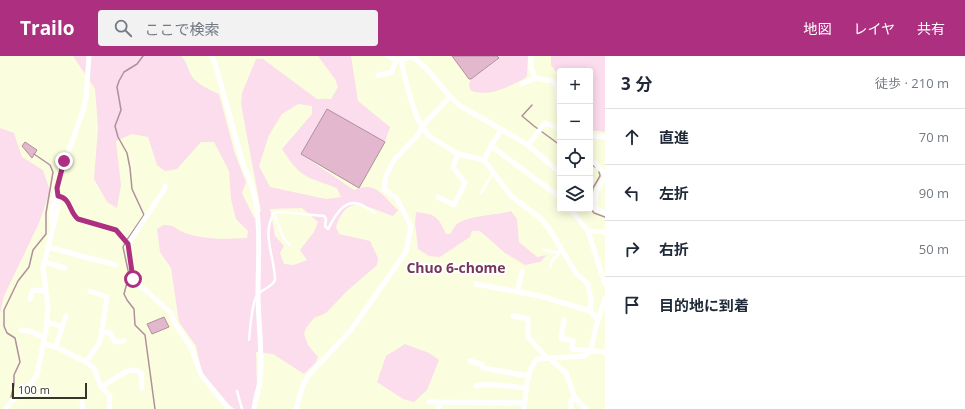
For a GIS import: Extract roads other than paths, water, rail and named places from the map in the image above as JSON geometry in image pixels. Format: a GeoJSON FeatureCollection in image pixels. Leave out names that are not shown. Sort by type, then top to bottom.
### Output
{"type":"FeatureCollection","features":[{"type":"Feature","properties":{"kind":"street"},"geometry":{"type":"LineString","coordinates":[[52,226],[50,222],[64,161],[83,111],[86,98],[89,56]]}},
{"type":"Feature","properties":{"kind":"street"},"geometry":{"type":"LineString","coordinates":[[211,56],[215,63],[243,164],[250,177],[257,208],[259,253],[258,293],[261,360],[260,383],[254,409]]}},
{"type":"Feature","properties":{"kind":"street"},"geometry":{"type":"LineString","coordinates":[[388,56],[399,61],[409,94],[422,127],[433,139],[458,154],[484,160],[492,174],[511,196],[540,217],[559,250],[576,273],[588,284],[591,300],[590,311]]}},
{"type":"Feature","properties":{"kind":"street"},"geometry":{"type":"LineString","coordinates":[[378,75],[391,73],[399,61],[412,56],[425,66],[450,97],[459,105],[528,146],[557,170]]}},
{"type":"Feature","properties":{"kind":"street"},"geometry":{"type":"LineString","coordinates":[[531,56],[531,68],[535,78]]}},
{"type":"Feature","properties":{"kind":"street"},"geometry":{"type":"LineString","coordinates":[[522,84],[535,78],[553,81],[557,86],[559,104]]}},
{"type":"Feature","properties":{"kind":"street"},"geometry":{"type":"LineString","coordinates":[[296,409],[303,385],[308,376],[351,330],[406,252],[411,226],[399,203],[384,189],[384,186],[394,160],[417,136],[422,127],[450,97]]}},
{"type":"Feature","properties":{"kind":"street"},"geometry":{"type":"LineString","coordinates":[[528,146],[545,123],[557,128]]}},
{"type":"Feature","properties":{"kind":"street"},"geometry":{"type":"LineString","coordinates":[[484,160],[501,130]]}},
{"type":"Feature","properties":{"kind":"street"},"geometry":{"type":"LineString","coordinates":[[593,136],[605,137]]}},
{"type":"Feature","properties":{"kind":"street"},"geometry":{"type":"LineString","coordinates":[[491,146],[557,195]]}},
{"type":"Feature","properties":{"kind":"street"},"geometry":{"type":"LineString","coordinates":[[438,197],[454,205],[465,183],[455,172],[453,167],[458,154]]}},
{"type":"Feature","properties":{"kind":"street"},"geometry":{"type":"LineString","coordinates":[[594,162],[605,175],[596,193],[595,208],[605,213]]}},
{"type":"Feature","properties":{"kind":"street"},"geometry":{"type":"LineString","coordinates":[[165,186],[164,190],[128,244],[133,279],[170,313],[175,324],[191,346],[201,376],[228,409]]}},
{"type":"Feature","properties":{"kind":"street"},"geometry":{"type":"LineString","coordinates":[[6,409],[34,381],[43,344],[48,307],[42,275],[47,246],[58,207],[57,188]]}},
{"type":"Feature","properties":{"kind":"street"},"geometry":{"type":"LineString","coordinates":[[58,196],[64,197],[78,219],[116,230],[128,244]]}},
{"type":"Feature","properties":{"kind":"street"},"geometry":{"type":"LineString","coordinates":[[572,212],[588,231],[605,284]]}},
{"type":"Feature","properties":{"kind":"street"},"geometry":{"type":"LineString","coordinates":[[588,231],[605,232]]}},
{"type":"Feature","properties":{"kind":"street"},"geometry":{"type":"LineString","coordinates":[[47,246],[75,255],[116,265]]}},
{"type":"Feature","properties":{"kind":"street"},"geometry":{"type":"LineString","coordinates":[[44,262],[65,268]]}},
{"type":"Feature","properties":{"kind":"street"},"geometry":{"type":"LineString","coordinates":[[518,292],[522,271]]}},
{"type":"Feature","properties":{"kind":"street"},"geometry":{"type":"LineString","coordinates":[[476,284],[518,292],[590,311],[598,320]]}},
{"type":"Feature","properties":{"kind":"street"},"geometry":{"type":"LineString","coordinates":[[30,299],[33,290],[45,292]]}},
{"type":"Feature","properties":{"kind":"street"},"geometry":{"type":"LineString","coordinates":[[86,362],[99,345],[108,295],[90,290]]}},
{"type":"Feature","properties":{"kind":"street"},"geometry":{"type":"LineString","coordinates":[[524,409],[529,376],[537,360],[584,356],[591,351],[598,320],[605,299]]}},
{"type":"Feature","properties":{"kind":"street"},"geometry":{"type":"LineString","coordinates":[[56,347],[66,316]]}},
{"type":"Feature","properties":{"kind":"street"},"geometry":{"type":"LineString","coordinates":[[513,316],[528,319],[528,337],[566,373],[575,398],[586,409]]}},
{"type":"Feature","properties":{"kind":"street"},"geometry":{"type":"LineString","coordinates":[[598,320],[605,318]]}},
{"type":"Feature","properties":{"kind":"street"},"geometry":{"type":"LineString","coordinates":[[564,320],[560,338],[573,341],[572,349],[605,352]]}},
{"type":"Feature","properties":{"kind":"street"},"geometry":{"type":"LineString","coordinates":[[47,322],[62,326]]}},
{"type":"Feature","properties":{"kind":"street"},"geometry":{"type":"LineString","coordinates":[[21,330],[30,331],[44,338]]}},
{"type":"Feature","properties":{"kind":"street"},"geometry":{"type":"LineString","coordinates":[[102,332],[110,334],[115,342],[124,341]]}},
{"type":"Feature","properties":{"kind":"street"},"geometry":{"type":"LineString","coordinates":[[43,344],[56,347],[86,362],[94,368],[101,387],[110,396],[109,409]]}},
{"type":"Feature","properties":{"kind":"street"},"geometry":{"type":"LineString","coordinates":[[470,361],[481,364],[483,368],[529,376]]}},
{"type":"Feature","properties":{"kind":"street"},"geometry":{"type":"LineString","coordinates":[[101,387],[112,382],[125,372],[135,370],[141,373],[142,388]]}},
{"type":"Feature","properties":{"kind":"street"},"geometry":{"type":"LineString","coordinates":[[476,386],[481,384],[491,384],[497,386],[527,388]]}},
{"type":"Feature","properties":{"kind":"street"},"geometry":{"type":"LineString","coordinates":[[571,409],[571,400],[575,398]]}},
{"type":"Feature","properties":{"kind":"street"},"geometry":{"type":"LineString","coordinates":[[82,402],[83,409]]}},
{"type":"Feature","properties":{"kind":"street"},"geometry":{"type":"LineString","coordinates":[[429,402],[525,403]]}},
{"type":"Feature","properties":{"kind":"street"},"geometry":{"type":"LineString","coordinates":[[439,402],[439,409]]}},
{"type":"Feature","properties":{"kind":"lane"},"geometry":{"type":"LineString","coordinates":[[481,193],[492,174]]}},
{"type":"Feature","properties":{"kind":"lane"},"geometry":{"type":"LineString","coordinates":[[274,213],[281,212],[324,216],[326,219],[325,226],[328,229],[341,208],[346,204],[362,205],[375,213]]}},
{"type":"Feature","properties":{"kind":"lane"},"geometry":{"type":"LineString","coordinates":[[249,340],[254,300],[258,293],[273,284],[275,280],[269,248],[270,223],[274,213]]}},
{"type":"Feature","properties":{"kind":"lane"},"geometry":{"type":"LineString","coordinates":[[274,213],[284,239],[290,245]]}},
{"type":"Feature","properties":{"kind":"lane"},"geometry":{"type":"LineString","coordinates":[[544,250],[559,250]]}},
{"type":"Feature","properties":{"kind":"lane"},"geometry":{"type":"LineString","coordinates":[[550,267],[559,250]]}},
{"type":"Feature","properties":{"kind":"lane"},"geometry":{"type":"LineString","coordinates":[[237,391],[242,409]]}},
{"type":"Feature","properties":{"kind":"waterway"},"geometry":{"type":"LineString","coordinates":[[127,240],[144,215],[132,189],[127,153],[118,137],[115,126],[121,110],[117,87],[124,72],[137,64],[143,56]]}},
{"type":"Feature","properties":{"kind":"waterway"},"geometry":{"type":"LineString","coordinates":[[532,105],[522,116],[557,143]]}},
{"type":"Feature","properties":{"kind":"waterway"},"geometry":{"type":"LineString","coordinates":[[11,397],[14,385],[14,375],[20,362],[15,338],[7,333],[4,326],[4,310],[18,281],[29,267],[33,250],[46,234],[46,213],[53,172],[50,165],[34,154]]}},
{"type":"Feature","properties":{"kind":"waterway"},"geometry":{"type":"LineString","coordinates":[[599,171],[600,176],[593,188],[590,208],[594,213],[605,217]]}},
{"type":"Feature","properties":{"kind":"waterway"},"geometry":{"type":"LineString","coordinates":[[125,243],[123,247],[129,275],[124,294],[134,309],[135,325],[145,335],[155,409]]}},
{"type":"Feature","properties":{"kind":"district","name":"Chuo 6-chome"},"geometry":{"type":"Point","coordinates":[456,267]}}]}
